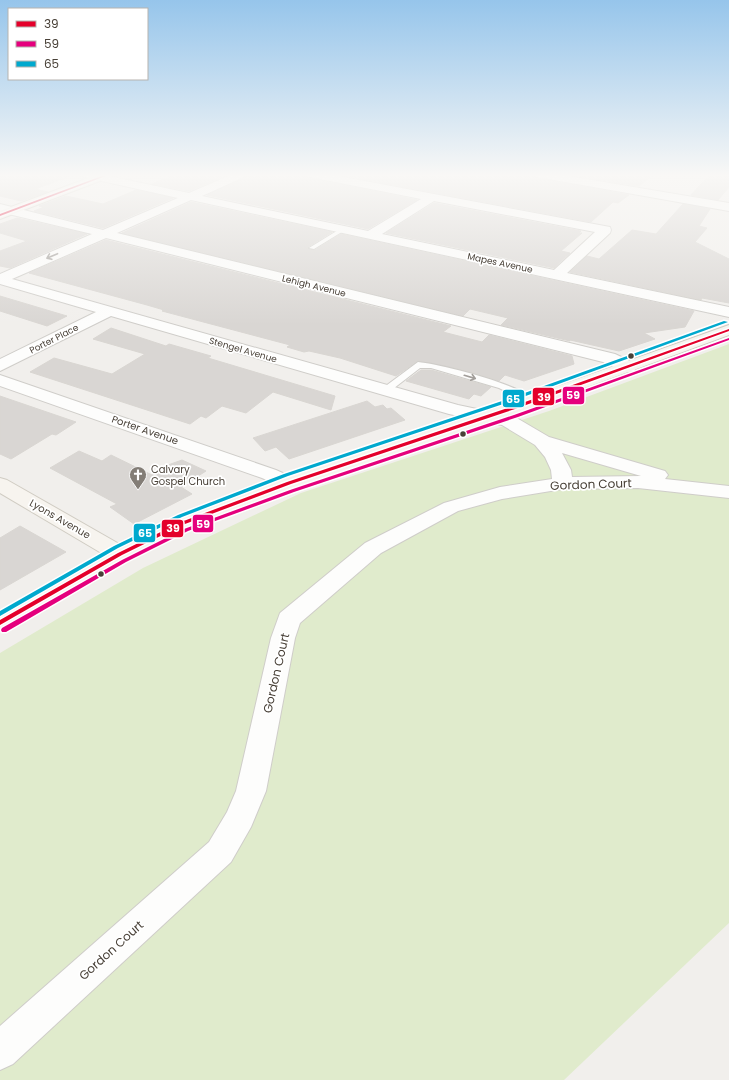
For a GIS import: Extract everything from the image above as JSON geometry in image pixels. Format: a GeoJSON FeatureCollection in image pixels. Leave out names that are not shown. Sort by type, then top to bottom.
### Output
{"type":"FeatureCollection","features":[{"type":"Feature","properties":{"kind":"main road"},"geometry":{"type":"LineString","coordinates":[[0,623],[120,554],[183,523],[289,483],[486,417],[729,330]]}},
{"type":"Feature","properties":{"kind":"main road","name":"Lyons Avenue"},"geometry":{"type":"LineString","coordinates":[[0,484],[120,554]]}},
{"type":"Feature","properties":{"kind":"street","name":"Lehigh Avenue"},"geometry":{"type":"LineString","coordinates":[[62,224],[609,358],[628,367]]}},
{"type":"Feature","properties":{"kind":"street"},"geometry":{"type":"LineString","coordinates":[[0,279],[125,224]]}},
{"type":"Feature","properties":{"kind":"street","name":"Mapes Avenue"},"geometry":{"type":"LineString","coordinates":[[316,224],[729,312]]}},
{"type":"Feature","properties":{"kind":"street"},"geometry":{"type":"LineString","coordinates":[[369,236],[388,224]]}},
{"type":"Feature","properties":{"kind":"street"},"geometry":{"type":"LineString","coordinates":[[557,275],[605,230],[576,224]]}},
{"type":"Feature","properties":{"kind":"street","name":"Stengel Avenue"},"geometry":{"type":"LineString","coordinates":[[0,279],[108,312],[455,410],[508,421],[542,441]]}},
{"type":"Feature","properties":{"kind":"street","name":"Porter Place"},"geometry":{"type":"LineString","coordinates":[[0,366],[108,312]]}},
{"type":"Feature","properties":{"kind":"street","name":"Porter Avenue"},"geometry":{"type":"LineString","coordinates":[[0,380],[269,474],[289,483]]}},
{"type":"Feature","properties":{"kind":"street"},"geometry":{"type":"LineString","coordinates":[[542,441],[554,456],[561,470],[563,483]]}},
{"type":"Feature","properties":{"kind":"street"},"geometry":{"type":"LineString","coordinates":[[542,441],[703,488]]}},
{"type":"Feature","properties":{"kind":"street","name":"Gordon Court"},"geometry":{"type":"LineString","coordinates":[[0,1051],[220,852],[240,818],[251,791],[283,638],[289,619],[373,548],[427,518],[451,507],[500,493],[563,483],[638,482],[729,492]]}},
{"type":"Feature","properties":{"kind":"lane"},"geometry":{"type":"LineString","coordinates":[[312,248],[342,230]]}},
{"type":"Feature","properties":{"kind":"lane"},"geometry":{"type":"LineString","coordinates":[[386,390],[418,365],[432,366],[502,386],[532,401]]}},
{"type":"Feature","properties":{"kind":"green space"},"geometry":{"type":"Polygon","coordinates":[[[729,344],[729,923],[564,1080],[0,1080],[0,653],[143,568],[301,493],[549,411],[729,344]]]}},
{"type":"Feature","properties":{"kind":"building"},"geometry":{"type":"Polygon","coordinates":[[[0,224],[45,224],[87,234],[10,268],[0,266],[0,251],[27,241],[0,233],[0,224]]]}},
{"type":"Feature","properties":{"kind":"building"},"geometry":{"type":"Polygon","coordinates":[[[88,224],[111,224],[103,228],[88,224]]]}},
{"type":"Feature","properties":{"kind":"building"},"geometry":{"type":"Polygon","coordinates":[[[141,224],[296,224],[332,232],[308,247],[309,249],[315,250],[341,234],[694,311],[685,327],[644,333],[655,339],[619,351],[501,325],[508,318],[470,309],[463,316],[122,233],[141,224]]]}},
{"type":"Feature","properties":{"kind":"building"},"geometry":{"type":"Polygon","coordinates":[[[346,224],[376,224],[368,229],[346,224]]]}},
{"type":"Feature","properties":{"kind":"building"},"geometry":{"type":"Polygon","coordinates":[[[400,224],[546,224],[581,231],[579,233],[582,233],[561,251],[570,253],[554,268],[386,233],[400,224]]]}},
{"type":"Feature","properties":{"kind":"building"},"geometry":{"type":"Polygon","coordinates":[[[665,224],[700,224],[699,226],[707,228],[695,242],[729,259],[729,303],[702,298],[701,300],[570,272],[587,256],[599,259],[632,230],[656,234],[665,224]]]}},
{"type":"Feature","properties":{"kind":"building"},"geometry":{"type":"Polygon","coordinates":[[[106,240],[451,326],[443,332],[482,342],[489,335],[572,356],[574,364],[524,381],[505,375],[499,381],[462,370],[418,361],[396,376],[340,358],[309,351],[304,352],[287,347],[290,345],[162,311],[164,310],[29,273],[106,240]]]}},
{"type":"Feature","properties":{"kind":"building"},"geometry":{"type":"Polygon","coordinates":[[[0,296],[67,316],[47,326],[0,311],[0,296]]]}},
{"type":"Feature","properties":{"kind":"building"},"geometry":{"type":"Polygon","coordinates":[[[111,328],[166,346],[169,344],[211,356],[208,358],[335,396],[331,410],[273,392],[246,413],[222,406],[206,418],[201,416],[190,424],[30,372],[54,358],[112,374],[145,354],[93,339],[111,328]]]}},
{"type":"Feature","properties":{"kind":"building"},"geometry":{"type":"Polygon","coordinates":[[[421,370],[431,370],[491,387],[481,396],[474,394],[469,399],[406,381],[421,370]]]}},
{"type":"Feature","properties":{"kind":"building"},"geometry":{"type":"Polygon","coordinates":[[[0,396],[76,422],[56,435],[52,434],[11,459],[0,454],[0,396]]]}},
{"type":"Feature","properties":{"kind":"building"},"geometry":{"type":"Polygon","coordinates":[[[367,401],[375,407],[383,405],[387,409],[391,408],[405,420],[289,459],[276,447],[265,451],[253,438],[367,401]]]}},
{"type":"Feature","properties":{"kind":"building","name":"Calvary Gospel Church"},"geometry":{"type":"Polygon","coordinates":[[[79,451],[102,461],[111,455],[152,475],[168,465],[182,460],[206,471],[181,487],[192,494],[134,524],[110,507],[117,504],[50,468],[79,451]]]}},
{"type":"Feature","properties":{"kind":"building"},"geometry":{"type":"Polygon","coordinates":[[[20,526],[66,552],[0,590],[0,538],[20,526]]]}},
{"type":"Feature","properties":{"kind":"transit line","name":"65"},"geometry":{"type":"LineString","coordinates":[[0,614],[116,547],[180,516],[286,475],[510,400],[726,322]]}},
{"type":"Feature","properties":{"kind":"transit line","name":"39"},"geometry":{"type":"LineString","coordinates":[[0,623],[120,554],[183,523],[289,483],[513,408],[729,330]]}},
{"type":"Feature","properties":{"kind":"transit line","name":"59"},"geometry":{"type":"LineString","coordinates":[[4,630],[124,561],[186,530],[292,491],[516,416],[729,339]]}},
{"type":"Feature","properties":{"kind":"place","name":"Calvary Gospel Church"},"geometry":{"type":"Point","coordinates":[138,490]}}]}
